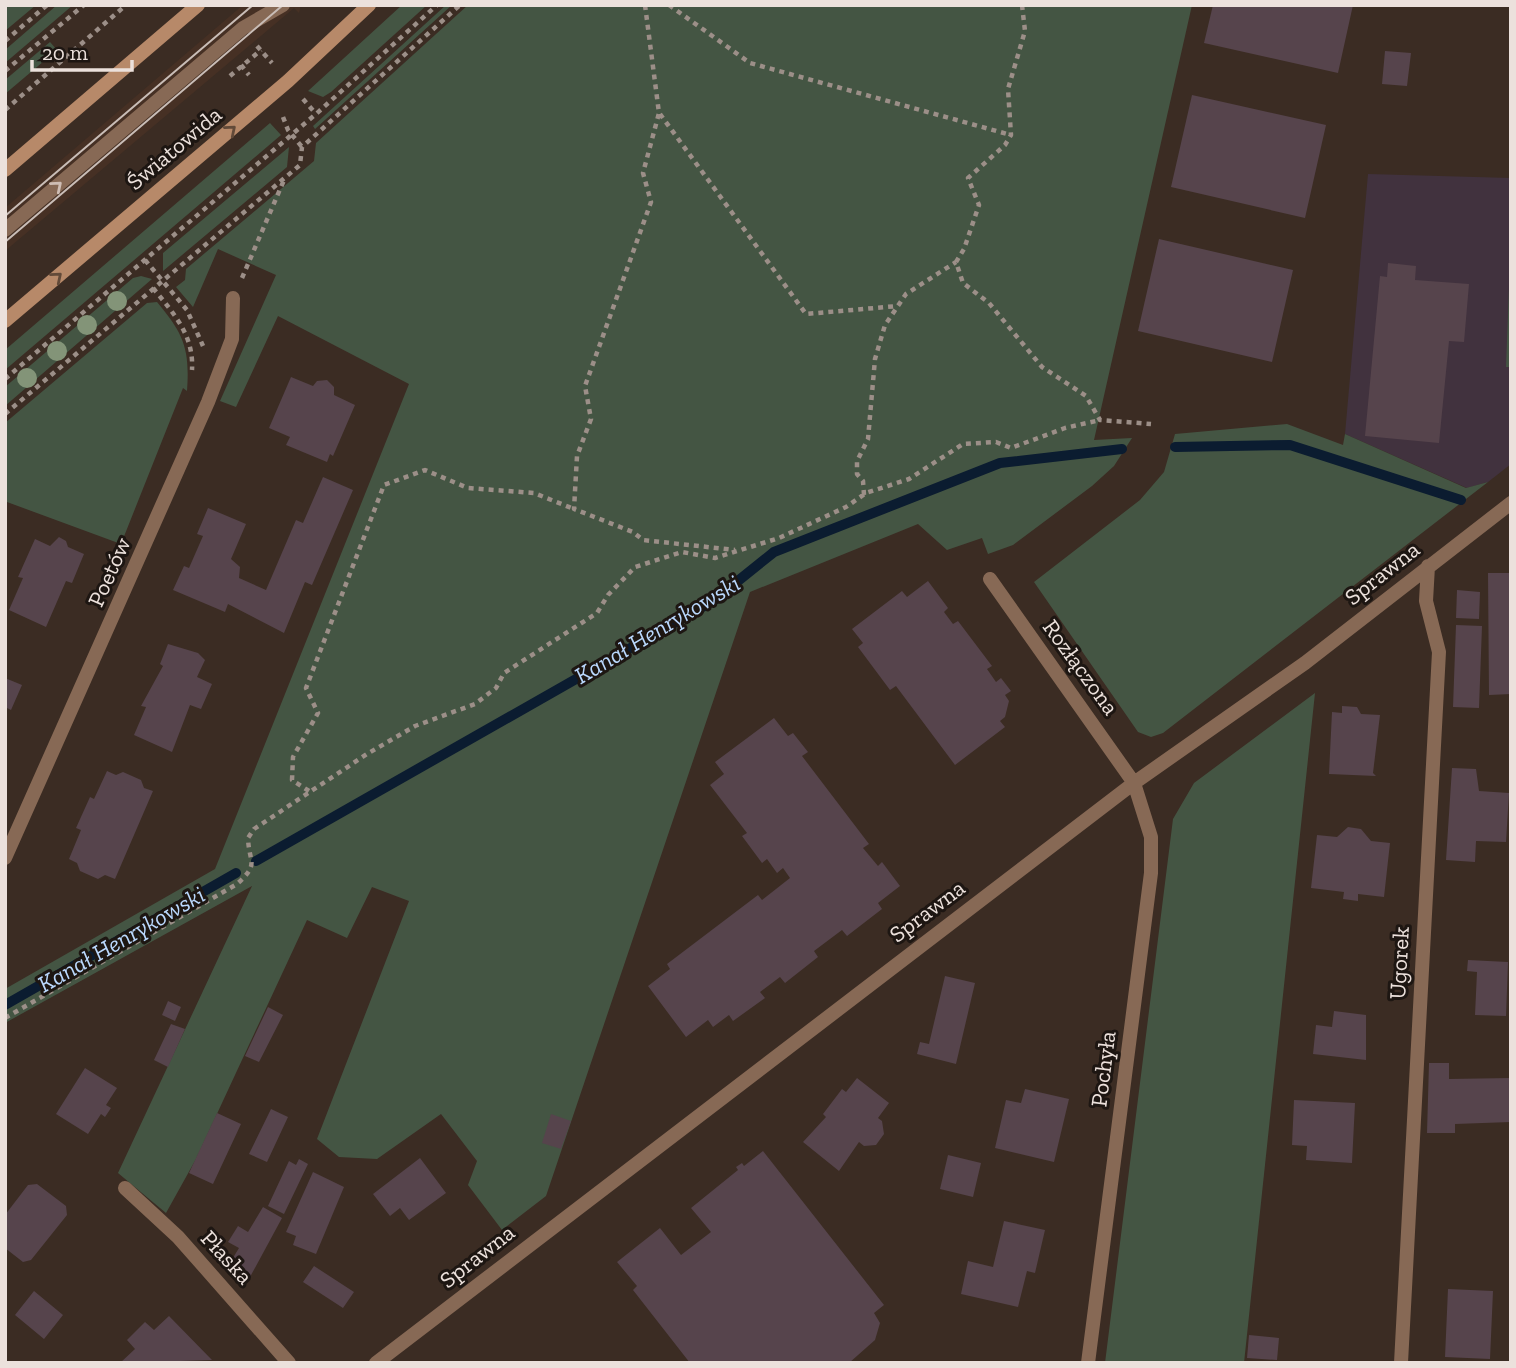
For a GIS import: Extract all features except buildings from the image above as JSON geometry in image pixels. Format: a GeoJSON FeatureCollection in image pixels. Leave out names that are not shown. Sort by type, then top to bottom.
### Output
{"type":"FeatureCollection","features":[{"type":"Feature","properties":{"kind":"street"},"geometry":{"type":"LineString","coordinates":[[5,170],[198,5]]}},
{"type":"Feature","properties":{"kind":"street"},"geometry":{"type":"LineString","coordinates":[[5,230],[243,29],[283,5]]}},
{"type":"Feature","properties":{"kind":"street","name":"Światowida"},"geometry":{"type":"LineString","coordinates":[[5,321],[288,81],[368,5]]}},
{"type":"Feature","properties":{"kind":"street","name":"Poetów"},"geometry":{"type":"LineString","coordinates":[[5,858],[208,402],[232,339],[233,298]]}},
{"type":"Feature","properties":{"kind":"street","name":"Sprawna"},"geometry":{"type":"LineString","coordinates":[[376,1363],[1134,783],[1305,663],[1511,503]]}},
{"type":"Feature","properties":{"kind":"street","name":"Ugorek"},"geometry":{"type":"LineString","coordinates":[[1401,1363],[1439,652],[1426,601],[1428,566]]}},
{"type":"Feature","properties":{"kind":"street","name":"Rozłączona"},"geometry":{"type":"LineString","coordinates":[[990,579],[1134,783]]}},
{"type":"Feature","properties":{"kind":"street","name":"Pochyła"},"geometry":{"type":"LineString","coordinates":[[1088,1363],[1151,873],[1151,837],[1134,783]]}},
{"type":"Feature","properties":{"kind":"street","name":"Płaska"},"geometry":{"type":"LineString","coordinates":[[125,1188],[178,1237],[289,1363]]}},
{"type":"Feature","properties":{"kind":"path"},"geometry":{"type":"LineString","coordinates":[[5,41],[47,5]]}},
{"type":"Feature","properties":{"kind":"path"},"geometry":{"type":"LineString","coordinates":[[5,71],[84,5]]}},
{"type":"Feature","properties":{"kind":"path"},"geometry":{"type":"LineString","coordinates":[[5,110],[126,5]]}},
{"type":"Feature","properties":{"kind":"path"},"geometry":{"type":"LineString","coordinates":[[5,379],[292,135],[437,5]]}},
{"type":"Feature","properties":{"kind":"path"},"geometry":{"type":"LineString","coordinates":[[5,414],[300,165],[302,147],[460,5]]}},
{"type":"Feature","properties":{"kind":"path"},"geometry":{"type":"LineString","coordinates":[[574,509],[577,456],[591,419],[585,386],[651,202],[643,173],[659,113],[645,5]]}},
{"type":"Feature","properties":{"kind":"path"},"geometry":{"type":"LineString","coordinates":[[669,5],[750,63],[1011,135]]}},
{"type":"Feature","properties":{"kind":"path"},"geometry":{"type":"LineString","coordinates":[[864,495],[863,481],[857,474],[857,461],[868,439],[875,395],[872,385],[875,359],[885,325],[906,294],[956,262],[964,249],[979,205],[968,178],[1005,145],[1011,135],[1008,89],[1025,31],[1022,5]]}},
{"type":"Feature","properties":{"kind":"path"},"geometry":{"type":"LineString","coordinates":[[253,41],[268,58]]}},
{"type":"Feature","properties":{"kind":"path"},"geometry":{"type":"LineString","coordinates":[[230,76],[261,50]]}},
{"type":"Feature","properties":{"kind":"path"},"geometry":{"type":"LineString","coordinates":[[234,58],[249,75]]}},
{"type":"Feature","properties":{"kind":"path"},"geometry":{"type":"LineString","coordinates":[[299,94],[316,114]]}},
{"type":"Feature","properties":{"kind":"path"},"geometry":{"type":"LineString","coordinates":[[280,110],[292,135],[302,147]]}},
{"type":"Feature","properties":{"kind":"path"},"geometry":{"type":"LineString","coordinates":[[659,113],[806,314],[898,306]]}},
{"type":"Feature","properties":{"kind":"path"},"geometry":{"type":"LineString","coordinates":[[233,298],[285,177]]}},
{"type":"Feature","properties":{"kind":"path"},"geometry":{"type":"LineString","coordinates":[[145,260],[194,322],[205,350]]}},
{"type":"Feature","properties":{"kind":"path"},"geometry":{"type":"LineString","coordinates":[[956,262],[962,283],[989,303],[1042,367],[1086,396],[1100,420]]}},
{"type":"Feature","properties":{"kind":"path"},"geometry":{"type":"LineString","coordinates":[[153,288],[186,332],[191,347],[192,379]]}},
{"type":"Feature","properties":{"kind":"path"},"geometry":{"type":"LineString","coordinates":[[5,1018],[237,884],[252,870],[254,859],[248,838],[254,829],[309,791],[415,726],[475,704],[496,688],[504,673],[597,613],[608,595],[635,568],[682,552],[715,558],[779,538],[846,508],[864,495],[909,479],[963,444],[996,442],[1011,448],[1065,428],[1100,420],[1151,424]]}},
{"type":"Feature","properties":{"kind":"path"},"geometry":{"type":"LineString","coordinates":[[309,791],[292,780],[293,757],[318,713],[306,688],[383,485],[425,470],[468,488],[534,493],[633,532],[643,540],[736,550]]}},
{"type":"Feature","properties":{"kind":"shaded area"},"geometry":{"type":"Polygon","coordinates":[[[243,5],[300,5],[300,9],[299,13],[294,8],[5,251],[5,208],[243,5]]]}},
{"type":"Feature","properties":{"kind":"shaded area"},"geometry":{"type":"Polygon","coordinates":[[[1368,174],[1511,178],[1511,464],[1488,482],[1467,488],[1345,434],[1368,174]]]}},
{"type":"Feature","properties":{"kind":"green space"},"geometry":{"type":"Polygon","coordinates":[[[5,5],[36,5],[5,31],[5,5]]]}},
{"type":"Feature","properties":{"kind":"green space"},"geometry":{"type":"Polygon","coordinates":[[[57,5],[73,5],[5,63],[5,50],[57,5]]]}},
{"type":"Feature","properties":{"kind":"green space"},"geometry":{"type":"Polygon","coordinates":[[[402,5],[427,5],[331,92],[323,97],[308,91],[402,5]]]}},
{"type":"Feature","properties":{"kind":"green space"},"geometry":{"type":"Polygon","coordinates":[[[446,5],[452,5],[315,129],[313,126],[446,5]]]}},
{"type":"Feature","properties":{"kind":"green space"},"geometry":{"type":"Polygon","coordinates":[[[468,5],[1192,5],[1094,440],[1132,438],[1114,466],[1092,486],[1013,545],[988,554],[982,538],[947,550],[918,524],[750,592],[546,1196],[502,1230],[468,1185],[477,1161],[441,1114],[377,1159],[339,1157],[317,1139],[409,901],[372,887],[347,938],[307,920],[196,1159],[166,1213],[118,1173],[252,886],[5,1023],[5,989],[215,869],[409,384],[278,316],[236,407],[220,401],[276,275],[218,249],[193,307],[176,287],[185,280],[186,269],[314,161],[316,143],[468,5]]]}},
{"type":"Feature","properties":{"kind":"green space"},"geometry":{"type":"Polygon","coordinates":[[[50,42],[57,50],[5,94],[5,80],[50,42]]]}},
{"type":"Feature","properties":{"kind":"green space"},"geometry":{"type":"Polygon","coordinates":[[[270,123],[281,135],[5,370],[5,350],[270,123]]]}},
{"type":"Feature","properties":{"kind":"green space"},"geometry":{"type":"Polygon","coordinates":[[[289,147],[287,167],[163,271],[163,253],[289,147]]]}},
{"type":"Feature","properties":{"kind":"green space"},"geometry":{"type":"Polygon","coordinates":[[[1511,235],[1511,367],[1506,367],[1511,235]]]}},
{"type":"Feature","properties":{"kind":"green space"},"geometry":{"type":"Polygon","coordinates":[[[141,276],[152,279],[5,406],[5,387],[133,278],[141,276]]]}},
{"type":"Feature","properties":{"kind":"green space"},"geometry":{"type":"Polygon","coordinates":[[[157,302],[174,323],[183,343],[187,364],[187,391],[183,388],[121,544],[7,502],[5,504],[5,423],[147,303],[157,302]]]}},
{"type":"Feature","properties":{"kind":"green space"},"geometry":{"type":"Polygon","coordinates":[[[1287,424],[1343,445],[1345,434],[1466,488],[1488,482],[1163,733],[1151,737],[1138,732],[1034,582],[1140,500],[1164,472],[1175,434],[1287,424]]]}},
{"type":"Feature","properties":{"kind":"green space"},"geometry":{"type":"Polygon","coordinates":[[[1315,693],[1244,1363],[1105,1363],[1173,819],[1194,783],[1315,693]]]}},
{"type":"Feature","properties":{"kind":"waterway","name":"Kanał Henrykowski"},"geometry":{"type":"LineString","coordinates":[[1175,447],[1290,445],[1461,500]]}},
{"type":"Feature","properties":{"kind":"waterway","name":"Kanał Henrykowski"},"geometry":{"type":"LineString","coordinates":[[256,861],[713,601],[774,552],[1000,463],[1122,449]]}},
{"type":"Feature","properties":{"kind":"waterway","name":"Kanał Henrykowski"},"geometry":{"type":"LineString","coordinates":[[5,1005],[236,873]]}},
{"type":"Feature","properties":{"kind":"tram line"},"geometry":{"type":"LineString","coordinates":[[5,216],[253,5]]}},
{"type":"Feature","properties":{"kind":"tram line"},"geometry":{"type":"LineString","coordinates":[[5,242],[283,5]]}}]}
